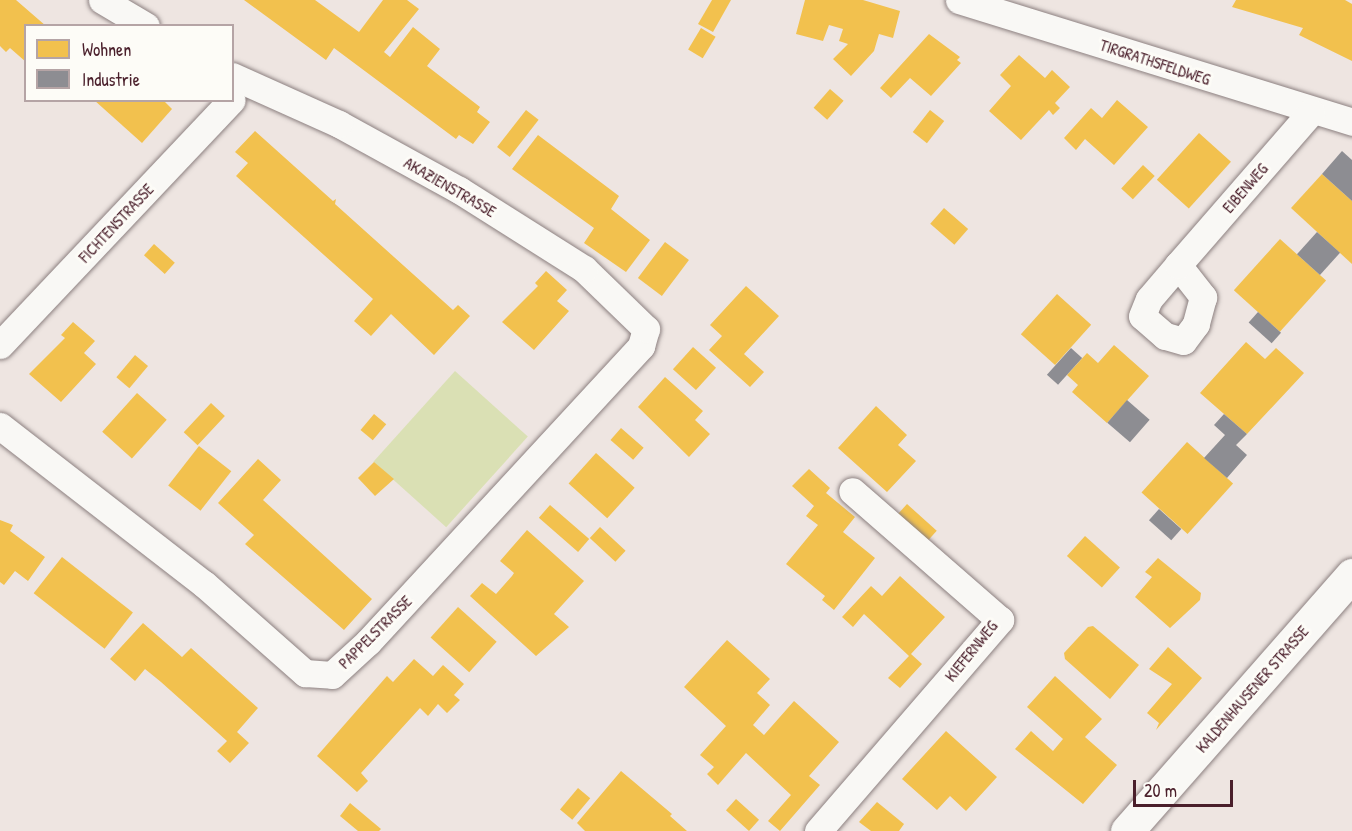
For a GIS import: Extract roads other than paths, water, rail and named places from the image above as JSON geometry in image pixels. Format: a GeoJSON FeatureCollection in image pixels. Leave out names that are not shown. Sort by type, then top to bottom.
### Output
{"type":"FeatureCollection","features":[{"type":"Feature","properties":{"kind":"main road","name":"KALDENHAUSENER STRASSE"},"geometry":{"type":"LineString","coordinates":[[1127,831],[1352,575]]}},
{"type":"Feature","properties":{"kind":"street"},"geometry":{"type":"LineString","coordinates":[[102,0],[143,24]]}},
{"type":"Feature","properties":{"kind":"street","name":"TIRGRATHSFELDWEG"},"geometry":{"type":"LineString","coordinates":[[959,0],[1311,112],[1352,122]]}},
{"type":"Feature","properties":{"kind":"street","name":"AKAZIENSTRASSE"},"geometry":{"type":"LineString","coordinates":[[236,90],[339,124],[459,190],[584,269],[646,329]]}},
{"type":"Feature","properties":{"kind":"street","name":"FICHTENSTRASSE"},"geometry":{"type":"LineString","coordinates":[[0,345],[225,102]]}},
{"type":"Feature","properties":{"kind":"street","name":"EIBENWEG"},"geometry":{"type":"LineString","coordinates":[[1178,265],[1311,112]]}},
{"type":"Feature","properties":{"kind":"street","name":"PAPPELSTRASSE"},"geometry":{"type":"LineString","coordinates":[[0,426],[204,584],[305,673],[332,675],[368,642],[641,346],[646,329]]}},
{"type":"Feature","properties":{"kind":"street","name":"KIEFERNWEG"},"geometry":{"type":"LineString","coordinates":[[818,831],[1000,620],[852,491]]}}]}
